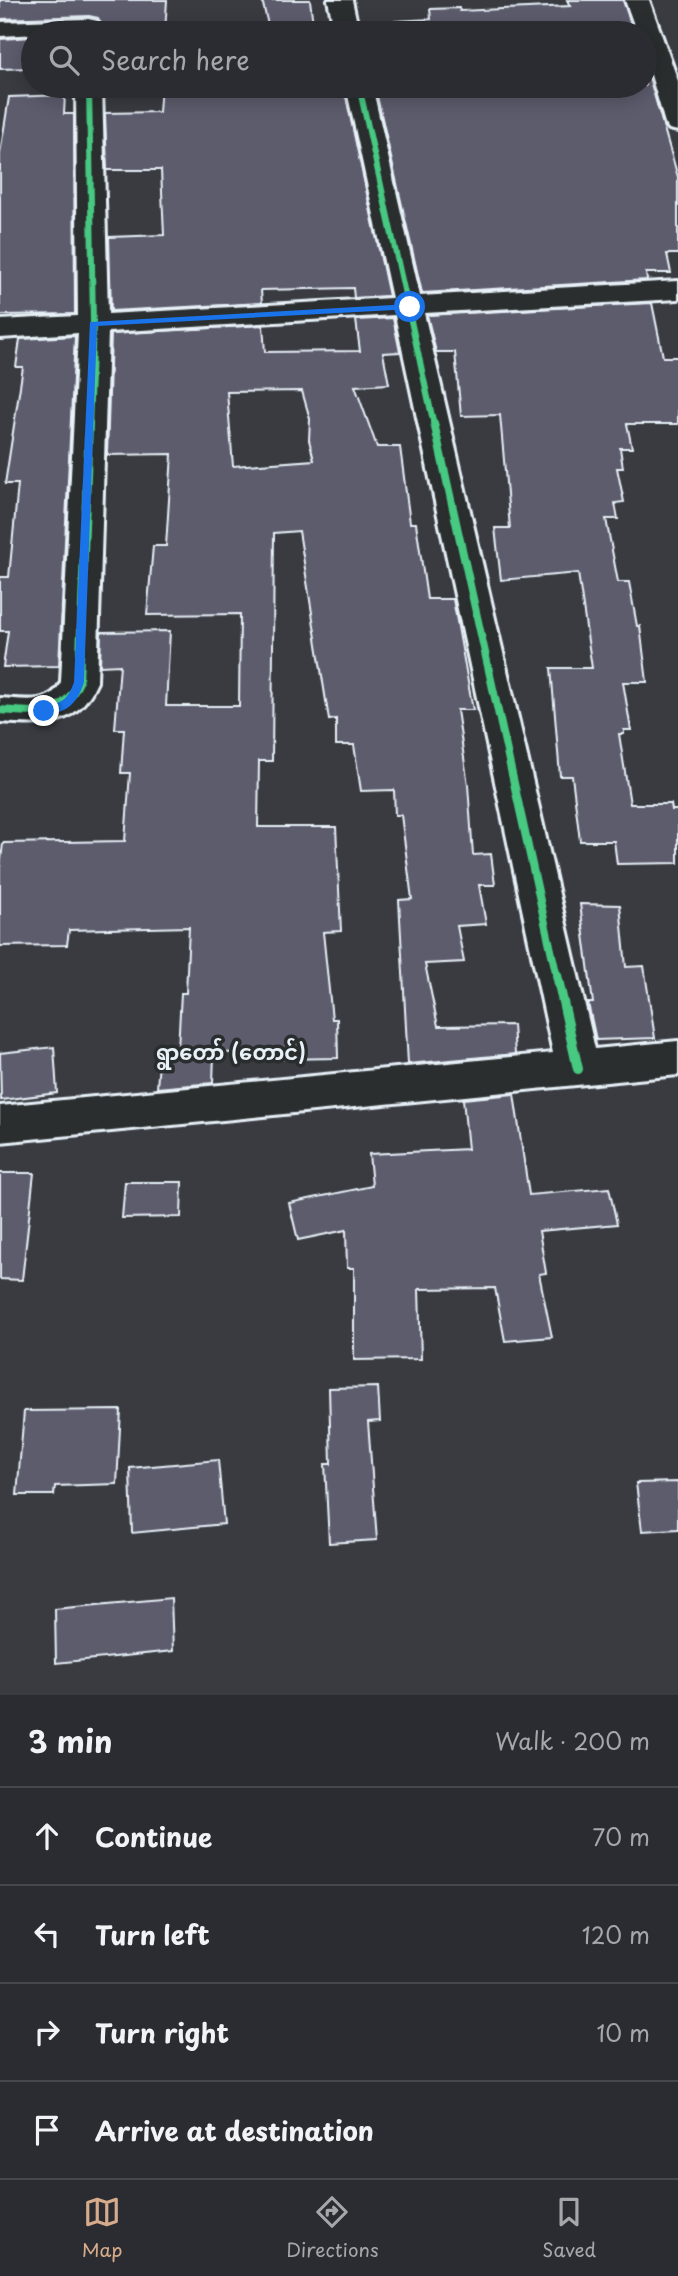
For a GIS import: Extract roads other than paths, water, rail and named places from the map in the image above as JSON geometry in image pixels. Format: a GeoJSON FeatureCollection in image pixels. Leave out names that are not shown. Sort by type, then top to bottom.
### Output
{"type":"FeatureCollection","features":[{"type":"Feature","properties":{"kind":"street"},"geometry":{"type":"LineString","coordinates":[[88,21],[89,0]]}},
{"type":"Feature","properties":{"kind":"street"},"geometry":{"type":"LineString","coordinates":[[340,0],[344,21]]}},
{"type":"Feature","properties":{"kind":"street"},"geometry":{"type":"LineString","coordinates":[[637,0],[645,21]]}},
{"type":"Feature","properties":{"kind":"street"},"geometry":{"type":"LineString","coordinates":[[0,29],[21,29]]}},
{"type":"Feature","properties":{"kind":"street"},"geometry":{"type":"LineString","coordinates":[[657,53],[678,123]]}},
{"type":"Feature","properties":{"kind":"street"},"geometry":{"type":"LineString","coordinates":[[0,710],[44,711],[66,706],[74,698],[79,682],[93,324],[89,98]]}},
{"type":"Feature","properties":{"kind":"street"},"geometry":{"type":"LineString","coordinates":[[362,98],[578,1069]]}},
{"type":"Feature","properties":{"kind":"street"},"geometry":{"type":"LineString","coordinates":[[0,328],[678,290]]}},
{"type":"Feature","properties":{"kind":"street"},"geometry":{"type":"LineString","coordinates":[[0,1124],[678,1058]]}},
{"type":"Feature","properties":{"kind":"district","name":"ရွာတော် (တောင်)"},"geometry":{"type":"Point","coordinates":[231,1053]}}]}
